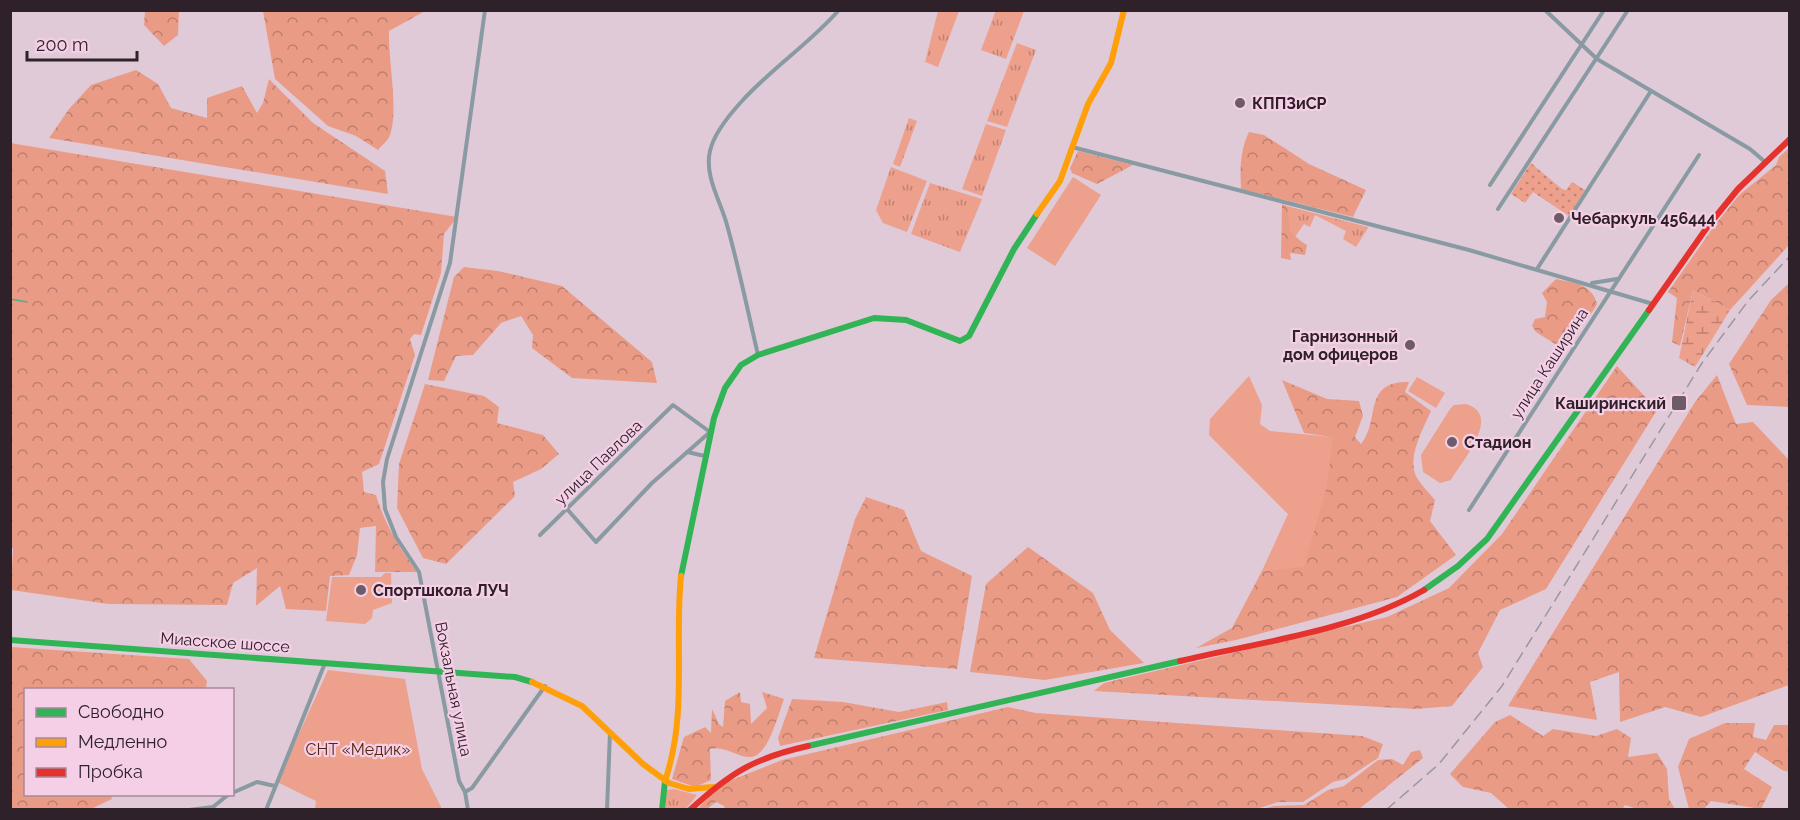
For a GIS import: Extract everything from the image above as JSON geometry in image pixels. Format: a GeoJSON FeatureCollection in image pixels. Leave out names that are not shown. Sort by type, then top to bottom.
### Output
{"type":"FeatureCollection","features":[{"type":"Feature","properties":{"kind":"main road"},"geometry":{"type":"LineString","coordinates":[[662,810],[665,781],[673,760],[679,717],[680,594],[710,432],[732,377],[743,362],[758,355],[874,318],[893,316],[908,318],[953,340],[960,341],[969,336],[1014,249],[1060,181],[1088,104],[1111,63],[1124,10]]}},
{"type":"Feature","properties":{"kind":"main road"},"geometry":{"type":"LineString","coordinates":[[690,810],[715,786],[754,762],[782,752],[1352,621],[1379,614],[1406,602],[1441,579],[1487,539],[1708,226],[1764,161],[1790,140]]}},
{"type":"Feature","properties":{"kind":"main road","name":"Миасское шоссе"},"geometry":{"type":"LineString","coordinates":[[10,640],[504,676],[545,686],[583,706],[665,781]]}},
{"type":"Feature","properties":{"kind":"main road"},"geometry":{"type":"LineString","coordinates":[[665,781],[689,789],[715,786]]}},
{"type":"Feature","properties":{"kind":"street","name":"Вокзальная улица"},"geometry":{"type":"LineString","coordinates":[[468,810],[465,792],[459,781],[419,572],[396,537],[385,509],[383,482],[387,459],[450,263],[485,10]]}},
{"type":"Feature","properties":{"kind":"street"},"geometry":{"type":"LineString","coordinates":[[758,355],[727,225],[711,177],[710,149],[722,127],[741,102],[775,69],[808,42],[839,10]]}},
{"type":"Feature","properties":{"kind":"street"},"geometry":{"type":"LineString","coordinates":[[1545,10],[1597,58],[1750,149],[1764,161]]}},
{"type":"Feature","properties":{"kind":"street"},"geometry":{"type":"LineString","coordinates":[[1490,185],[1604,10]]}},
{"type":"Feature","properties":{"kind":"street"},"geometry":{"type":"LineString","coordinates":[[1497,208],[1628,10]]}},
{"type":"Feature","properties":{"kind":"street"},"geometry":{"type":"LineString","coordinates":[[1537,269],[1651,91]]}},
{"type":"Feature","properties":{"kind":"street","name":"улица Каширина"},"geometry":{"type":"LineString","coordinates":[[1072,147],[1611,290]]}},
{"type":"Feature","properties":{"kind":"street","name":"улица Каширина"},"geometry":{"type":"LineString","coordinates":[[1469,510],[1699,155]]}},
{"type":"Feature","properties":{"kind":"street"},"geometry":{"type":"LineString","coordinates":[[1588,283],[1617,279]]}},
{"type":"Feature","properties":{"kind":"street"},"geometry":{"type":"LineString","coordinates":[[1611,290],[1653,304]]}},
{"type":"Feature","properties":{"kind":"street","name":"улица Павлова"},"geometry":{"type":"LineString","coordinates":[[540,535],[673,405],[710,432]]}},
{"type":"Feature","properties":{"kind":"street"},"geometry":{"type":"LineString","coordinates":[[567,510],[596,542],[710,432]]}},
{"type":"Feature","properties":{"kind":"street"},"geometry":{"type":"LineString","coordinates":[[687,452],[705,456]]}},
{"type":"Feature","properties":{"kind":"street"},"geometry":{"type":"LineString","coordinates":[[266,810],[325,663]]}},
{"type":"Feature","properties":{"kind":"street"},"geometry":{"type":"LineString","coordinates":[[465,792],[472,788],[545,686]]}},
{"type":"Feature","properties":{"kind":"street"},"geometry":{"type":"LineString","coordinates":[[607,810],[610,731]]}},
{"type":"Feature","properties":{"kind":"street"},"geometry":{"type":"LineString","coordinates":[[234,793],[257,782],[275,786]]}},
{"type":"Feature","properties":{"kind":"street"},"geometry":{"type":"LineString","coordinates":[[189,810],[213,807],[228,796]]}},
{"type":"Feature","properties":{"kind":"green space"},"geometry":{"type":"Polygon","coordinates":[[[996,10],[1024,11],[1006,59],[981,50],[996,10]]]}},
{"type":"Feature","properties":{"kind":"green space"},"geometry":{"type":"Polygon","coordinates":[[[145,11],[179,11],[178,35],[164,46],[144,25],[145,11]]]}},
{"type":"Feature","properties":{"kind":"green space"},"geometry":{"type":"Polygon","coordinates":[[[263,11],[425,11],[389,31],[394,113],[389,137],[378,150],[356,136],[328,126],[275,79],[263,11]]]}},
{"type":"Feature","properties":{"kind":"green space"},"geometry":{"type":"Polygon","coordinates":[[[938,11],[959,11],[938,67],[925,62],[938,11]]]}},
{"type":"Feature","properties":{"kind":"green space"},"geometry":{"type":"Polygon","coordinates":[[[1017,43],[1036,50],[1007,127],[987,121],[1017,43]]]}},
{"type":"Feature","properties":{"kind":"green space"},"geometry":{"type":"Polygon","coordinates":[[[136,70],[158,84],[171,108],[207,118],[207,98],[242,86],[257,113],[263,103],[269,79],[313,123],[385,171],[388,194],[49,138],[69,109],[91,85],[136,70]]]}},
{"type":"Feature","properties":{"kind":"green space"},"geometry":{"type":"Polygon","coordinates":[[[909,118],[917,121],[900,167],[893,164],[909,118]]]}},
{"type":"Feature","properties":{"kind":"green space"},"geometry":{"type":"Polygon","coordinates":[[[986,124],[1006,130],[982,196],[962,189],[986,124]]]}},
{"type":"Feature","properties":{"kind":"green space"},"geometry":{"type":"Polygon","coordinates":[[[1249,132],[1264,135],[1309,164],[1366,190],[1353,217],[1241,189],[1241,160],[1249,132]]]}},
{"type":"Feature","properties":{"kind":"green space"},"geometry":{"type":"Polygon","coordinates":[[[10,143],[457,217],[444,234],[441,273],[421,335],[414,334],[410,339],[415,355],[379,464],[362,472],[364,492],[376,495],[393,535],[417,572],[375,572],[376,526],[360,528],[357,555],[349,575],[330,576],[326,611],[286,609],[280,586],[256,606],[257,568],[233,583],[227,605],[109,604],[11,590],[13,548],[10,547],[10,143]]]}},
{"type":"Feature","properties":{"kind":"green space"},"geometry":{"type":"Polygon","coordinates":[[[1789,148],[1789,245],[1730,310],[1693,290],[1680,346],[1672,342],[1677,298],[1668,292],[1739,195],[1776,165],[1779,157],[1789,148]]]}},
{"type":"Feature","properties":{"kind":"green space"},"geometry":{"type":"Polygon","coordinates":[[[1078,151],[1133,165],[1097,184],[1072,173],[1070,168],[1078,151]]]}},
{"type":"Feature","properties":{"kind":"green space"},"geometry":{"type":"Polygon","coordinates":[[[1531,163],[1562,189],[1566,190],[1572,182],[1585,190],[1569,216],[1533,192],[1525,203],[1511,194],[1531,163]]]}},
{"type":"Feature","properties":{"kind":"green space"},"geometry":{"type":"Polygon","coordinates":[[[891,167],[927,181],[907,232],[883,223],[876,210],[891,167]]]}},
{"type":"Feature","properties":{"kind":"green space"},"geometry":{"type":"Polygon","coordinates":[[[1073,177],[1101,195],[1055,266],[1027,248],[1073,177]]]}},
{"type":"Feature","properties":{"kind":"green space"},"geometry":{"type":"Polygon","coordinates":[[[930,183],[982,199],[960,252],[911,234],[930,183]]]}},
{"type":"Feature","properties":{"kind":"green space"},"geometry":{"type":"Polygon","coordinates":[[[1282,204],[1287,206],[1292,232],[1307,245],[1305,255],[1290,253],[1291,260],[1281,258],[1282,204]]]}},
{"type":"Feature","properties":{"kind":"green space"},"geometry":{"type":"Polygon","coordinates":[[[1287,206],[1368,228],[1356,247],[1343,239],[1346,231],[1315,215],[1310,227],[1304,224],[1295,237],[1287,221],[1287,206]]]}},
{"type":"Feature","properties":{"kind":"green space"},"geometry":{"type":"Polygon","coordinates":[[[464,267],[498,271],[562,286],[652,362],[657,383],[572,378],[532,348],[533,335],[521,316],[501,323],[473,355],[456,356],[444,381],[428,380],[454,277],[464,267]]]}},
{"type":"Feature","properties":{"kind":"green space"},"geometry":{"type":"Polygon","coordinates":[[[1556,279],[1587,288],[1595,297],[1597,304],[1574,332],[1565,350],[1536,332],[1532,326],[1535,319],[1545,317],[1547,302],[1542,293],[1556,279]]]}},
{"type":"Feature","properties":{"kind":"green space"},"geometry":{"type":"Polygon","coordinates":[[[1789,283],[1789,407],[1747,405],[1729,364],[1771,300],[1789,283]]]}},
{"type":"Feature","properties":{"kind":"green space"},"geometry":{"type":"Polygon","coordinates":[[[1693,290],[1730,310],[1695,367],[1679,358],[1693,290]]]}},
{"type":"Feature","properties":{"kind":"green space"},"geometry":{"type":"Polygon","coordinates":[[[1617,366],[1657,410],[1546,589],[1500,610],[1478,653],[1483,667],[1452,706],[1416,709],[1094,691],[1104,683],[1387,617],[1449,588],[1502,534],[1617,366]]]}},
{"type":"Feature","properties":{"kind":"green space"},"geometry":{"type":"Polygon","coordinates":[[[1717,375],[1736,424],[1753,422],[1789,460],[1789,685],[1701,717],[1665,707],[1620,722],[1619,672],[1590,682],[1597,720],[1508,706],[1695,402],[1717,375]]]}},
{"type":"Feature","properties":{"kind":"green space"},"geometry":{"type":"Polygon","coordinates":[[[1249,376],[1262,405],[1260,424],[1270,431],[1333,437],[1327,486],[1304,567],[1262,571],[1288,514],[1209,435],[1210,419],[1249,376]]]}},
{"type":"Feature","properties":{"kind":"green space"},"geometry":{"type":"Polygon","coordinates":[[[1417,377],[1445,393],[1436,408],[1408,391],[1417,377]]]}},
{"type":"Feature","properties":{"kind":"green space"},"geometry":{"type":"Polygon","coordinates":[[[1282,380],[1327,399],[1359,401],[1363,416],[1355,437],[1361,444],[1367,434],[1378,395],[1384,388],[1394,383],[1409,382],[1405,392],[1431,411],[1414,453],[1414,470],[1419,481],[1435,500],[1430,521],[1456,555],[1397,597],[1236,640],[1196,648],[1232,628],[1262,571],[1304,566],[1332,437],[1304,433],[1282,380]]]}},
{"type":"Feature","properties":{"kind":"green space"},"geometry":{"type":"Polygon","coordinates":[[[425,384],[484,396],[499,407],[497,423],[543,435],[559,454],[541,469],[513,482],[515,496],[446,564],[423,558],[397,508],[399,464],[425,384]]]}},
{"type":"Feature","properties":{"kind":"green space","name":"Стадион"},"geometry":{"type":"Polygon","coordinates":[[[1466,404],[1476,410],[1481,418],[1480,428],[1470,451],[1451,480],[1440,483],[1423,472],[1421,455],[1450,409],[1454,405],[1466,404]]]}},
{"type":"Feature","properties":{"kind":"green space"},"geometry":{"type":"Polygon","coordinates":[[[866,497],[904,510],[921,551],[972,576],[957,669],[814,658],[855,519],[866,497]]]}},
{"type":"Feature","properties":{"kind":"green space"},"geometry":{"type":"Polygon","coordinates":[[[1028,547],[1093,593],[1110,630],[1144,663],[1045,680],[970,672],[986,584],[1028,547]]]}},
{"type":"Feature","properties":{"kind":"green space","name":"Спортшкола ЛУЧ"},"geometry":{"type":"Polygon","coordinates":[[[385,573],[391,573],[392,603],[373,610],[372,618],[365,624],[326,621],[332,577],[381,577],[385,573]]]}},
{"type":"Feature","properties":{"kind":"green space"},"geometry":{"type":"Polygon","coordinates":[[[11,647],[189,659],[207,681],[206,688],[24,688],[24,796],[111,796],[112,799],[91,809],[11,809],[11,647]]]}},
{"type":"Feature","properties":{"kind":"green space","name":"СНТ «Медик»"},"geometry":{"type":"Polygon","coordinates":[[[328,670],[405,679],[422,769],[442,809],[315,809],[316,801],[277,782],[328,670]]]}},
{"type":"Feature","properties":{"kind":"green space"},"geometry":{"type":"Polygon","coordinates":[[[740,692],[741,702],[750,704],[751,724],[767,708],[762,692],[784,699],[772,733],[762,750],[750,757],[721,749],[710,749],[711,780],[695,787],[672,779],[684,737],[705,727],[711,733],[712,709],[719,724],[723,727],[725,701],[740,692]]]}},
{"type":"Feature","properties":{"kind":"green space"},"geometry":{"type":"Polygon","coordinates":[[[792,699],[843,702],[899,712],[947,702],[948,710],[780,746],[778,738],[792,699]]]}},
{"type":"Feature","properties":{"kind":"green space"},"geometry":{"type":"Polygon","coordinates":[[[1008,707],[1036,713],[1362,736],[1383,744],[1378,758],[1346,779],[1333,782],[1303,802],[1278,802],[1257,809],[725,810],[724,806],[716,802],[707,809],[697,810],[719,785],[782,760],[1008,707]]]}},
{"type":"Feature","properties":{"kind":"green space"},"geometry":{"type":"Polygon","coordinates":[[[1510,715],[1543,736],[1553,729],[1596,736],[1617,729],[1631,738],[1628,757],[1657,753],[1667,769],[1669,799],[1675,809],[1637,809],[1625,805],[1622,810],[1509,809],[1491,793],[1463,787],[1450,774],[1495,722],[1510,715]]]}},
{"type":"Feature","properties":{"kind":"green space"},"geometry":{"type":"Polygon","coordinates":[[[1725,723],[1755,723],[1753,737],[1766,740],[1774,725],[1789,725],[1789,772],[1782,770],[1755,752],[1744,769],[1772,787],[1761,809],[1711,801],[1704,809],[1689,809],[1678,767],[1689,739],[1725,723]]]}},
{"type":"Feature","properties":{"kind":"green space"},"geometry":{"type":"Polygon","coordinates":[[[1420,750],[1423,758],[1359,809],[1264,809],[1273,806],[1304,805],[1328,790],[1344,786],[1378,760],[1392,759],[1403,765],[1411,752],[1420,750]]]}},
{"type":"Feature","properties":{"kind":"green space"},"geometry":{"type":"Polygon","coordinates":[[[674,789],[697,795],[686,809],[665,810],[667,790],[674,789]]]}},
{"type":"Feature","properties":{"kind":"waterway"},"geometry":{"type":"LineString","coordinates":[[10,299],[27,302]]}},
{"type":"Feature","properties":{"kind":"railway"},"geometry":{"type":"LineString","coordinates":[[1386,810],[1439,764],[1502,686],[1702,363],[1748,301],[1790,256]]}},
{"type":"Feature","properties":{"kind":"traffic: fast"},"geometry":{"type":"LineString","coordinates":[[681,576],[714,418],[725,388],[741,365],[758,355],[874,318],[906,320],[960,341],[969,336],[1014,249],[1037,214]]}},
{"type":"Feature","properties":{"kind":"traffic: fast"},"geometry":{"type":"LineString","coordinates":[[1424,590],[1458,566],[1487,539],[1649,310]]}},
{"type":"Feature","properties":{"kind":"traffic: fast"},"geometry":{"type":"LineString","coordinates":[[10,640],[515,677],[532,682]]}},
{"type":"Feature","properties":{"kind":"traffic: fast"},"geometry":{"type":"LineString","coordinates":[[808,746],[1180,661]]}},
{"type":"Feature","properties":{"kind":"traffic: fast"},"geometry":{"type":"LineString","coordinates":[[662,810],[665,781]]}},
{"type":"Feature","properties":{"kind":"traffic: slow"},"geometry":{"type":"LineString","coordinates":[[1037,214],[1060,181],[1088,104],[1111,63],[1124,10]]}},
{"type":"Feature","properties":{"kind":"traffic: slow"},"geometry":{"type":"LineString","coordinates":[[665,781],[672,756],[678,705],[681,576]]}},
{"type":"Feature","properties":{"kind":"traffic: slow"},"geometry":{"type":"LineString","coordinates":[[532,682],[582,706],[643,764],[669,783],[689,789],[713,787]]}},
{"type":"Feature","properties":{"kind":"traffic: jam"},"geometry":{"type":"LineString","coordinates":[[1649,310],[1708,226],[1738,189],[1790,139]]}},
{"type":"Feature","properties":{"kind":"traffic: jam"},"geometry":{"type":"LineString","coordinates":[[1180,661],[1337,625],[1367,616],[1424,590]]}},
{"type":"Feature","properties":{"kind":"traffic: jam"},"geometry":{"type":"LineString","coordinates":[[690,810],[718,786],[744,769],[772,756],[808,746]]}},
{"type":"Feature","properties":{"kind":"place","name":"КППЗиСР"},"geometry":{"type":"Point","coordinates":[1240,103]}},
{"type":"Feature","properties":{"kind":"place","name":"Чебаpкуль 456444"},"geometry":{"type":"Point","coordinates":[1559,218]}},
{"type":"Feature","properties":{"kind":"place","name":"Гарнизонный дом офицеров"},"geometry":{"type":"Point","coordinates":[1410,345]}},
{"type":"Feature","properties":{"kind":"place","name":"Каширинский"},"geometry":{"type":"Point","coordinates":[1679,403]}},
{"type":"Feature","properties":{"kind":"place","name":"Стадион"},"geometry":{"type":"Point","coordinates":[1452,442]}},
{"type":"Feature","properties":{"kind":"place","name":"Спортшкола ЛУЧ"},"geometry":{"type":"Point","coordinates":[361,590]}}]}
